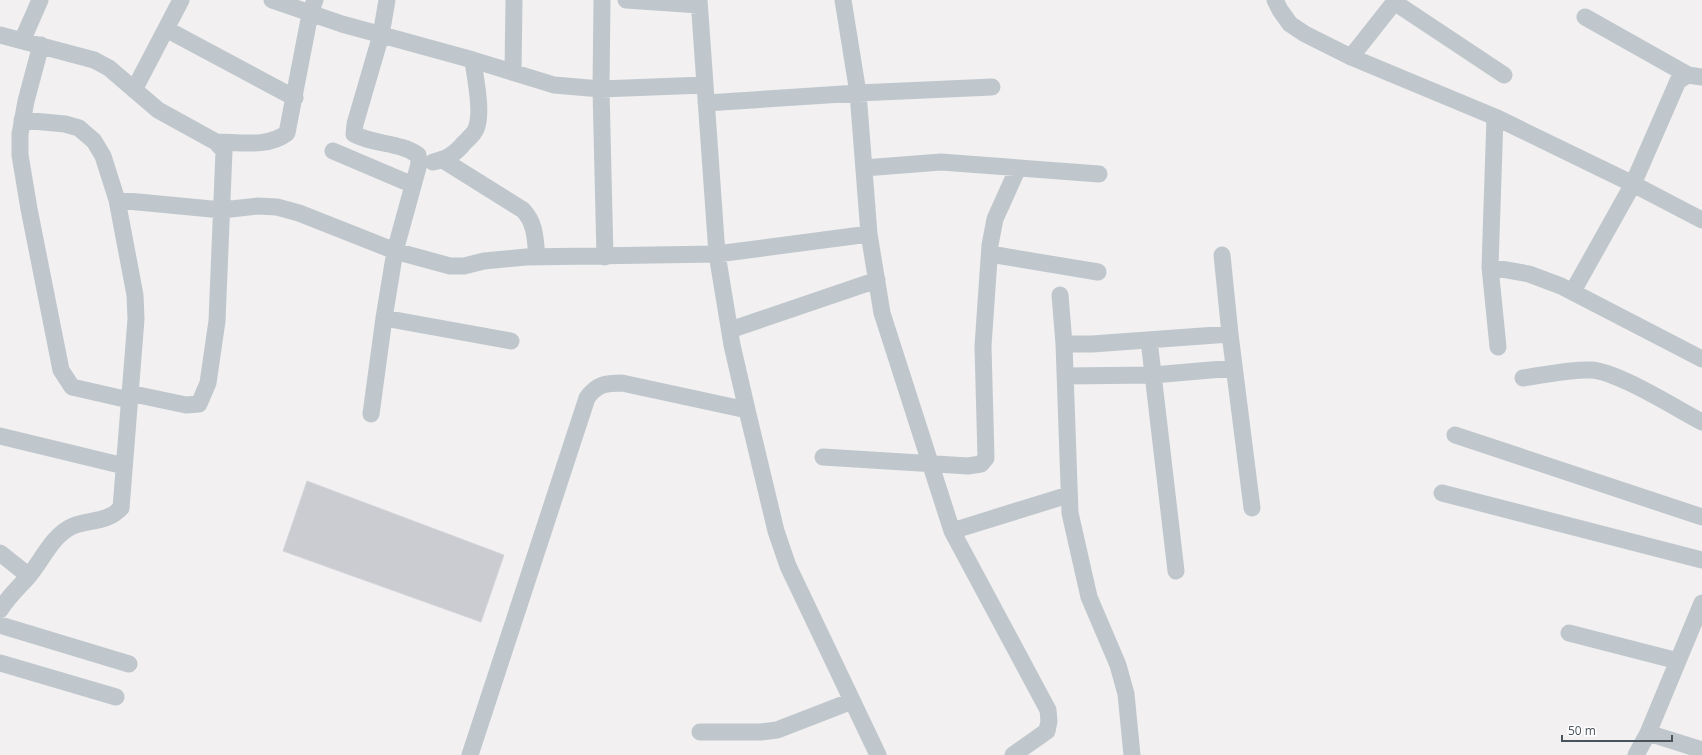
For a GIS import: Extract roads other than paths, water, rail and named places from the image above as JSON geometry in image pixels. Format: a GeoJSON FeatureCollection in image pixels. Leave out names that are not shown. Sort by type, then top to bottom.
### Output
{"type":"FeatureCollection","features":[{"type":"Feature","properties":{"kind":"street"},"geometry":{"type":"LineString","coordinates":[[22,41],[40,0]]}},
{"type":"Feature","properties":{"kind":"street"},"geometry":{"type":"LineString","coordinates":[[134,90],[181,0]]}},
{"type":"Feature","properties":{"kind":"street"},"geometry":{"type":"LineString","coordinates":[[272,0],[313,7],[381,35],[473,60],[554,85],[601,89],[704,85]]}},
{"type":"Feature","properties":{"kind":"street"},"geometry":{"type":"LineString","coordinates":[[371,414],[395,251],[419,164],[418,155],[410,150],[364,139],[354,134],[355,124],[381,35],[386,0]]}},
{"type":"Feature","properties":{"kind":"street"},"geometry":{"type":"LineString","coordinates":[[513,72],[514,0]]}},
{"type":"Feature","properties":{"kind":"street"},"geometry":{"type":"LineString","coordinates":[[602,0],[601,89],[605,257]]}},
{"type":"Feature","properties":{"kind":"street"},"geometry":{"type":"LineString","coordinates":[[626,0],[699,2],[717,254],[730,330],[747,410],[776,532],[788,566],[876,755]]}},
{"type":"Feature","properties":{"kind":"street"},"geometry":{"type":"LineString","coordinates":[[843,0],[858,93],[869,234],[882,313],[952,531],[1048,710],[1049,721],[1047,731],[1013,755]]}},
{"type":"Feature","properties":{"kind":"street"},"geometry":{"type":"LineString","coordinates":[[1275,0],[1290,24],[1305,34],[1351,57],[1495,117],[1633,184],[1702,220]]}},
{"type":"Feature","properties":{"kind":"street"},"geometry":{"type":"LineString","coordinates":[[1351,57],[1395,1],[1504,75]]}},
{"type":"Feature","properties":{"kind":"street"},"geometry":{"type":"LineString","coordinates":[[216,142],[263,143],[280,139],[287,133],[313,7]]}},
{"type":"Feature","properties":{"kind":"street"},"geometry":{"type":"LineString","coordinates":[[1585,17],[1695,76]]}},
{"type":"Feature","properties":{"kind":"street"},"geometry":{"type":"LineString","coordinates":[[166,29],[295,98]]}},
{"type":"Feature","properties":{"kind":"street"},"geometry":{"type":"LineString","coordinates":[[0,35],[41,45],[94,60],[109,68],[158,110],[216,142],[224,150],[216,321],[208,383],[199,404],[186,405],[72,387],[61,370],[29,209],[20,155],[22,120],[41,45]]}},
{"type":"Feature","properties":{"kind":"street"},"geometry":{"type":"LineString","coordinates":[[419,164],[443,160],[454,154],[476,130],[479,120],[473,60]]}},
{"type":"Feature","properties":{"kind":"street"},"geometry":{"type":"LineString","coordinates":[[1573,291],[1633,184],[1678,81],[1695,76]]}},
{"type":"Feature","properties":{"kind":"street"},"geometry":{"type":"LineString","coordinates":[[706,103],[992,86]]}},
{"type":"Feature","properties":{"kind":"street"},"geometry":{"type":"LineString","coordinates":[[1495,117],[1490,267],[1498,347]]}},
{"type":"Feature","properties":{"kind":"street"},"geometry":{"type":"LineString","coordinates":[[0,610],[6,599],[29,576],[53,543],[72,527],[114,516],[120,508],[135,335],[135,295],[117,200],[102,156],[94,141],[79,128],[65,124],[22,120]]}},
{"type":"Feature","properties":{"kind":"street"},"geometry":{"type":"LineString","coordinates":[[333,150],[413,185]]}},
{"type":"Feature","properties":{"kind":"street"},"geometry":{"type":"LineString","coordinates":[[443,160],[523,210],[530,218],[534,227],[537,257]]}},
{"type":"Feature","properties":{"kind":"street"},"geometry":{"type":"LineString","coordinates":[[864,168],[941,162],[1099,174]]}},
{"type":"Feature","properties":{"kind":"street"},"geometry":{"type":"LineString","coordinates":[[823,457],[968,466],[982,464],[986,458],[983,346],[990,254],[995,219],[1018,168]]}},
{"type":"Feature","properties":{"kind":"street"},"geometry":{"type":"LineString","coordinates":[[117,200],[222,210],[258,206],[277,208],[299,213],[395,251],[450,266],[464,266],[484,261],[502,259],[537,257],[717,254],[869,234]]}},
{"type":"Feature","properties":{"kind":"street"},"geometry":{"type":"LineString","coordinates":[[990,254],[1098,272]]}},
{"type":"Feature","properties":{"kind":"street"},"geometry":{"type":"LineString","coordinates":[[1222,255],[1234,368],[1252,508]]}},
{"type":"Feature","properties":{"kind":"street"},"geometry":{"type":"LineString","coordinates":[[1490,267],[1529,274],[1573,291],[1702,359]]}},
{"type":"Feature","properties":{"kind":"street"},"geometry":{"type":"LineString","coordinates":[[730,330],[877,280]]}},
{"type":"Feature","properties":{"kind":"street"},"geometry":{"type":"LineString","coordinates":[[1060,295],[1064,344],[1068,495],[1074,533],[1089,597],[1118,665],[1126,694],[1132,755]]}},
{"type":"Feature","properties":{"kind":"street"},"geometry":{"type":"LineString","coordinates":[[384,318],[510,341]]}},
{"type":"Feature","properties":{"kind":"street"},"geometry":{"type":"LineString","coordinates":[[1064,344],[1092,344],[1230,334]]}},
{"type":"Feature","properties":{"kind":"street"},"geometry":{"type":"LineString","coordinates":[[1149,340],[1176,571]]}},
{"type":"Feature","properties":{"kind":"street"},"geometry":{"type":"LineString","coordinates":[[1065,376],[1153,375],[1234,368]]}},
{"type":"Feature","properties":{"kind":"street"},"geometry":{"type":"LineString","coordinates":[[1523,378],[1592,370],[1605,373],[1627,382],[1702,422]]}},
{"type":"Feature","properties":{"kind":"street"},"geometry":{"type":"LineString","coordinates":[[470,755],[587,398],[594,389],[605,383],[622,382],[747,410]]}},
{"type":"Feature","properties":{"kind":"street"},"geometry":{"type":"LineString","coordinates":[[1455,435],[1702,517]]}},
{"type":"Feature","properties":{"kind":"street"},"geometry":{"type":"LineString","coordinates":[[0,436],[124,466]]}},
{"type":"Feature","properties":{"kind":"street"},"geometry":{"type":"LineString","coordinates":[[1442,492],[1702,560]]}},
{"type":"Feature","properties":{"kind":"street"},"geometry":{"type":"LineString","coordinates":[[952,531],[1068,495]]}},
{"type":"Feature","properties":{"kind":"street"},"geometry":{"type":"LineString","coordinates":[[0,553],[29,576]]}},
{"type":"Feature","properties":{"kind":"street"},"geometry":{"type":"LineString","coordinates":[[1636,755],[1648,732],[1678,661],[1697,625],[1702,603]]}},
{"type":"Feature","properties":{"kind":"street"},"geometry":{"type":"LineString","coordinates":[[0,625],[129,664]]}},
{"type":"Feature","properties":{"kind":"street"},"geometry":{"type":"LineString","coordinates":[[1569,633],[1678,661]]}},
{"type":"Feature","properties":{"kind":"street"},"geometry":{"type":"LineString","coordinates":[[0,663],[116,698]]}},
{"type":"Feature","properties":{"kind":"street"},"geometry":{"type":"LineString","coordinates":[[700,732],[761,732],[777,730],[852,701]]}},
{"type":"Feature","properties":{"kind":"street"},"geometry":{"type":"LineString","coordinates":[[1648,732],[1702,750]]}}]}
